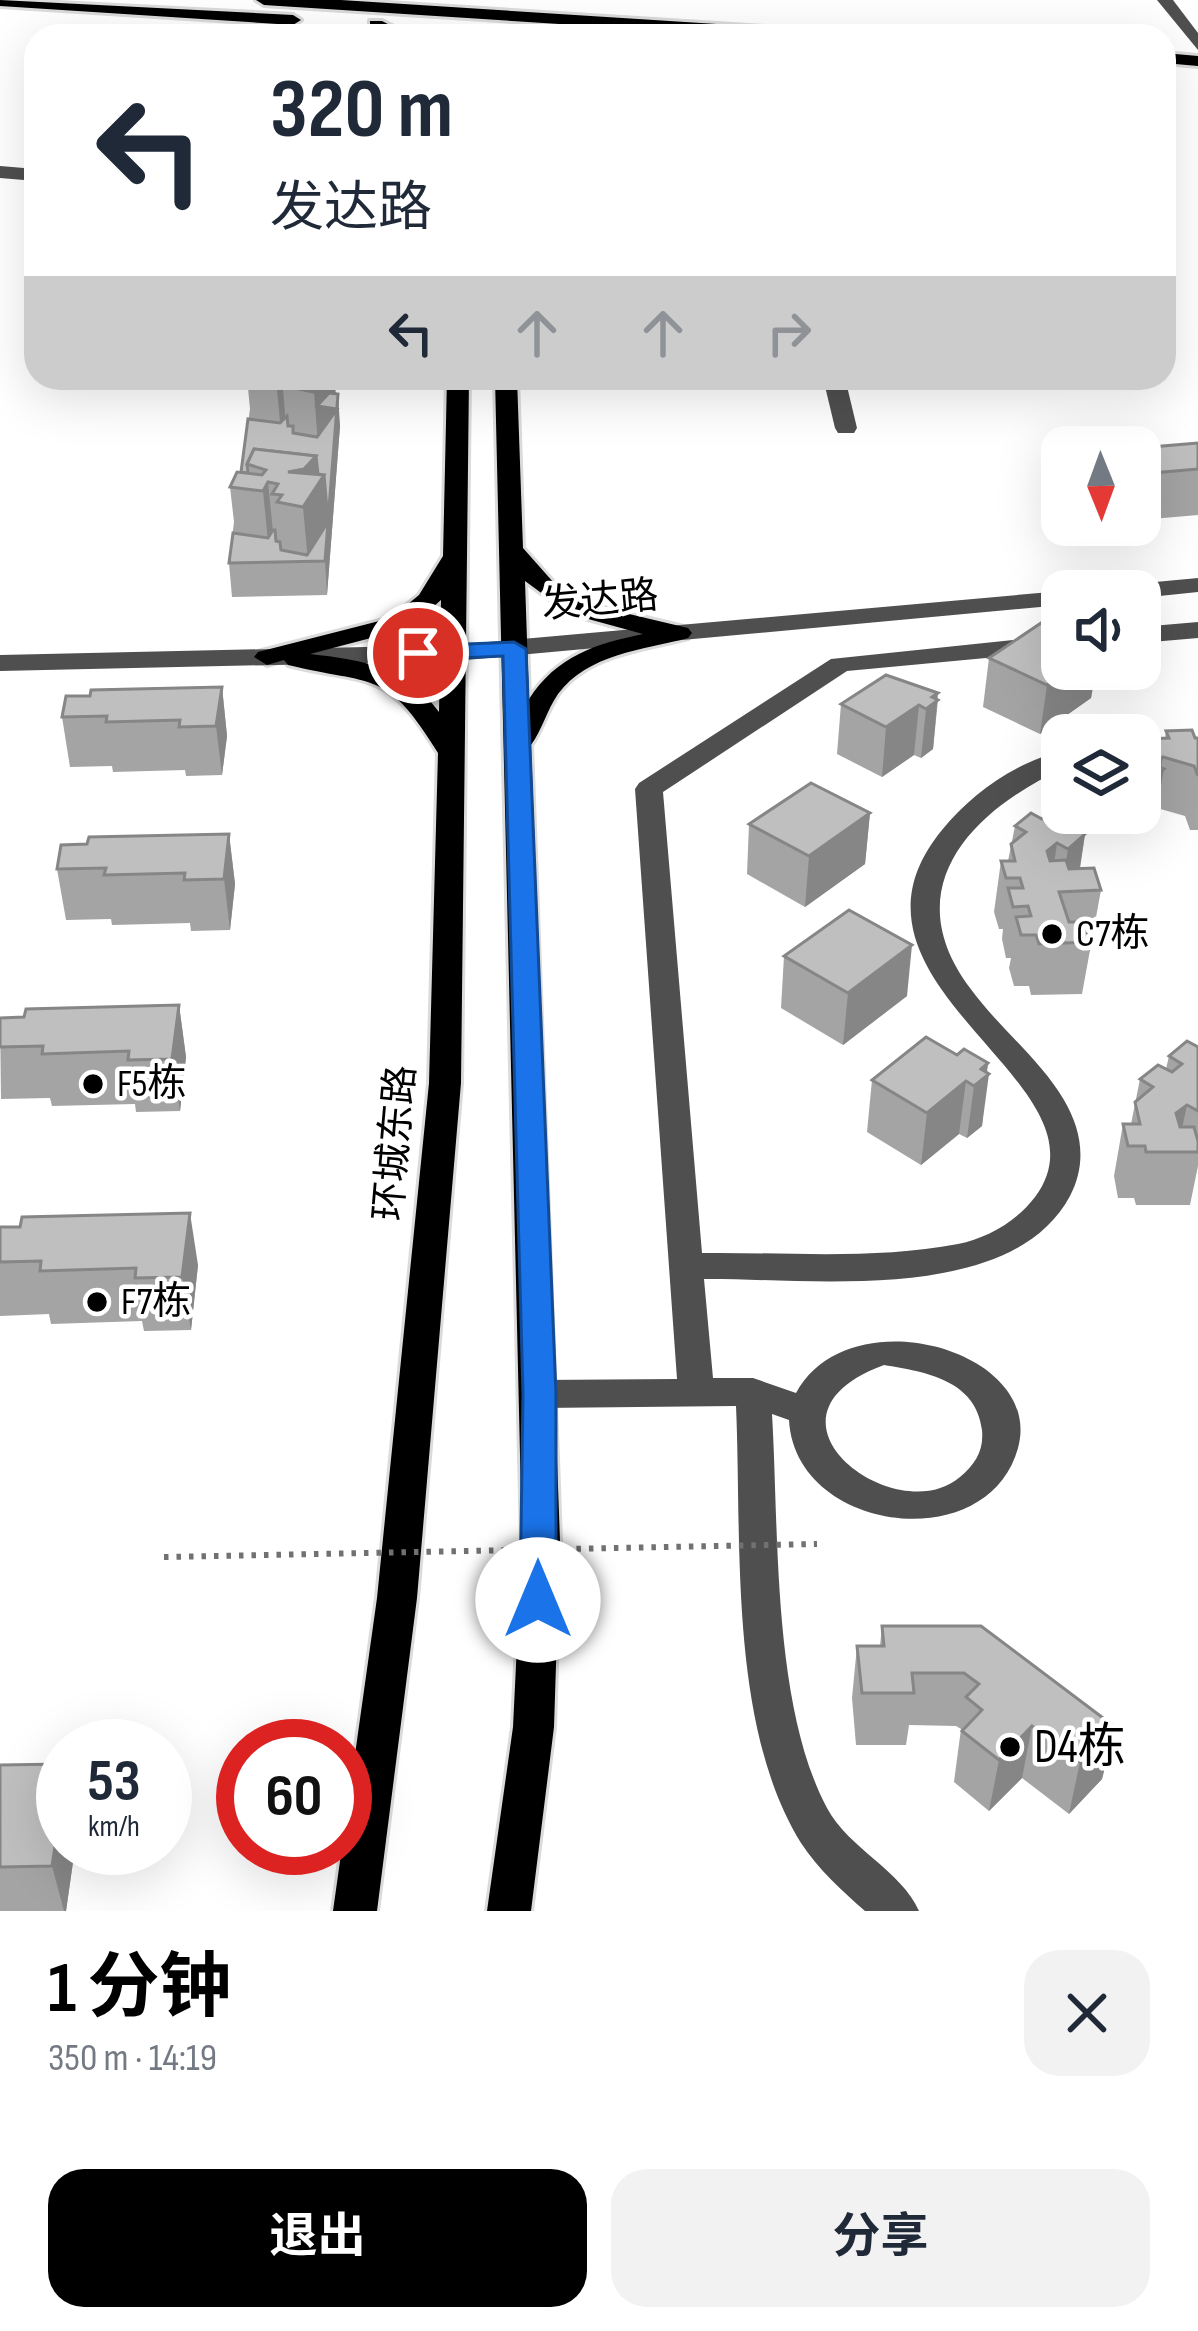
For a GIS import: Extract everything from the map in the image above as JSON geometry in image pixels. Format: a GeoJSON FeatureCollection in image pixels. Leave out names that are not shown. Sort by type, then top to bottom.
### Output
{"type":"FeatureCollection","features":[{"type":"Feature","properties":{"kind":"main road"},"geometry":{"type":"LineString","coordinates":[[264,0],[503,21],[642,24]]}},
{"type":"Feature","properties":{"kind":"main road"},"geometry":{"type":"LineString","coordinates":[[364,6],[389,0]]}},
{"type":"Feature","properties":{"kind":"main road"},"geometry":{"type":"LineString","coordinates":[[547,0],[627,23]]}},
{"type":"Feature","properties":{"kind":"main road"},"geometry":{"type":"LineString","coordinates":[[0,1],[360,24]]}},
{"type":"Feature","properties":{"kind":"main road"},"geometry":{"type":"LineString","coordinates":[[385,24],[466,15]]}},
{"type":"Feature","properties":{"kind":"main road","name":"环城东路"},"geometry":{"type":"LineString","coordinates":[[355,1911],[397,1598],[445,1082],[458,390]]}},
{"type":"Feature","properties":{"kind":"main road"},"geometry":{"type":"LineString","coordinates":[[506,390],[540,1394],[537,1622],[523,1840],[508,1911]]}},
{"type":"Feature","properties":{"kind":"main road"},"geometry":{"type":"LineString","coordinates":[[511,549],[539,586],[562,603],[679,633]]}},
{"type":"Feature","properties":{"kind":"main road"},"geometry":{"type":"LineString","coordinates":[[267,657],[400,623],[429,600],[456,554]]}},
{"type":"Feature","properties":{"kind":"main road"},"geometry":{"type":"LineString","coordinates":[[517,750],[540,694],[568,667],[611,649],[679,633]]}},
{"type":"Feature","properties":{"kind":"main road"},"geometry":{"type":"LineString","coordinates":[[267,657],[352,666],[398,680],[417,696],[452,754]]}},
{"type":"Feature","properties":{"kind":"street"},"geometry":{"type":"LineString","coordinates":[[1165,0],[1192,40]]}},
{"type":"Feature","properties":{"kind":"street"},"geometry":{"type":"LineString","coordinates":[[1185,0],[1192,40]]}},
{"type":"Feature","properties":{"kind":"street"},"geometry":{"type":"LineString","coordinates":[[837,390],[846,428]]}},
{"type":"Feature","properties":{"kind":"street"},"geometry":{"type":"LineString","coordinates":[[1161,588],[1198,585]]}},
{"type":"Feature","properties":{"kind":"street","name":"发达路"},"geometry":{"type":"LineString","coordinates":[[0,663],[514,649],[1041,600]]}},
{"type":"Feature","properties":{"kind":"street"},"geometry":{"type":"LineString","coordinates":[[1161,633],[1198,630]]}},
{"type":"Feature","properties":{"kind":"street"},"geometry":{"type":"LineString","coordinates":[[696,1392],[649,789],[840,664],[1041,645]]}},
{"type":"Feature","properties":{"kind":"street"},"geometry":{"type":"LineString","coordinates":[[686,1266],[958,1257],[1006,1240],[1042,1214],[1065,1161],[1059,1124],[1038,1090],[949,983],[931,942],[926,901],[933,863],[952,829],[1002,788],[1041,770]]}},
{"type":"Feature","properties":{"kind":"street"},"geometry":{"type":"LineString","coordinates":[[884,1351],[914,1352],[943,1359],[989,1393],[1001,1416],[1005,1440],[998,1463],[982,1483],[958,1498],[896,1504],[852,1488],[819,1460],[808,1436],[807,1412],[815,1390],[832,1371],[884,1351]]}},
{"type":"Feature","properties":{"kind":"street"},"geometry":{"type":"LineString","coordinates":[[540,1394],[753,1392],[807,1412]]}},
{"type":"Feature","properties":{"kind":"street"},"geometry":{"type":"LineString","coordinates":[[753,1392],[775,1719],[789,1773],[814,1825],[852,1874],[897,1911]]}},
{"type":"Feature","properties":{"kind":"path"},"geometry":{"type":"LineString","coordinates":[[164,1557],[817,1544]]}},
{"type":"Feature","properties":{"kind":"building"},"geometry":{"type":"Polygon","coordinates":[[[329,393],[338,394],[337,409],[317,406],[329,393]]]}},
{"type":"Feature","properties":{"kind":"building"},"geometry":{"type":"Polygon","coordinates":[[[337,409],[328,521],[324,475],[318,474],[316,456],[254,449],[248,473],[241,472],[248,419],[280,423],[287,416],[293,433],[317,437],[337,409]]]}},
{"type":"Feature","properties":{"kind":"building"},"geometry":{"type":"Polygon","coordinates":[[[1198,443],[1198,469],[1161,472],[1161,446],[1198,443]]]}},
{"type":"Feature","properties":{"kind":"building"},"geometry":{"type":"Polygon","coordinates":[[[254,449],[316,456],[304,469],[288,472],[324,475],[303,507],[277,502],[282,495],[272,494],[278,484],[268,482],[263,491],[230,487],[237,472],[262,475],[266,470],[247,464],[254,449]]]}},
{"type":"Feature","properties":{"kind":"building"},"geometry":{"type":"Polygon","coordinates":[[[328,522],[325,561],[229,563],[233,533],[268,538],[275,530],[281,550],[307,555],[328,522]]]}},
{"type":"Feature","properties":{"kind":"building"},"geometry":{"type":"Polygon","coordinates":[[[1041,623],[1041,682],[989,658],[1041,623]]]}},
{"type":"Feature","properties":{"kind":"building"},"geometry":{"type":"Polygon","coordinates":[[[886,675],[938,693],[932,697],[938,700],[926,709],[919,705],[886,727],[841,704],[886,675]]]}},
{"type":"Feature","properties":{"kind":"building"},"geometry":{"type":"Polygon","coordinates":[[[222,687],[216,726],[179,727],[180,720],[106,722],[107,716],[62,717],[66,696],[90,696],[91,690],[222,687]]]}},
{"type":"Feature","properties":{"kind":"building"},"geometry":{"type":"Polygon","coordinates":[[[1192,730],[1198,738],[1198,776],[1194,766],[1161,759],[1161,738],[1169,738],[1166,731],[1192,730]]]}},
{"type":"Feature","properties":{"kind":"building"},"geometry":{"type":"Polygon","coordinates":[[[811,783],[870,813],[809,856],[749,824],[811,783]]]}},
{"type":"Feature","properties":{"kind":"building"},"geometry":{"type":"Polygon","coordinates":[[[1031,813],[1041,818],[1041,834],[1085,834],[1068,849],[1057,843],[1047,851],[1050,861],[1066,860],[1069,869],[1094,868],[1101,890],[1059,892],[1069,922],[1084,922],[1090,942],[1039,944],[1036,935],[1021,935],[1016,917],[1031,916],[1028,906],[1013,907],[1008,888],[1023,888],[1020,878],[1006,878],[1001,861],[1015,861],[1011,844],[1026,832],[1015,826],[1031,813]]]}},
{"type":"Feature","properties":{"kind":"building"},"geometry":{"type":"Polygon","coordinates":[[[229,834],[224,879],[184,880],[185,873],[104,875],[106,868],[57,869],[61,845],[87,844],[89,837],[229,834]]]}},
{"type":"Feature","properties":{"kind":"building"},"geometry":{"type":"Polygon","coordinates":[[[849,910],[912,945],[848,993],[784,956],[849,910]]]}},
{"type":"Feature","properties":{"kind":"building"},"geometry":{"type":"Polygon","coordinates":[[[179,1005],[172,1059],[128,1060],[129,1051],[42,1054],[43,1046],[0,1047],[0,1018],[24,1017],[26,1009],[179,1005]]]}},
{"type":"Feature","properties":{"kind":"building"},"geometry":{"type":"Polygon","coordinates":[[[926,1037],[957,1055],[964,1049],[988,1063],[981,1069],[989,1074],[974,1086],[966,1081],[927,1113],[872,1080],[926,1037]]]}},
{"type":"Feature","properties":{"kind":"building"},"geometry":{"type":"Polygon","coordinates":[[[1187,1041],[1198,1047],[1198,1111],[1187,1105],[1176,1113],[1180,1127],[1194,1127],[1198,1152],[1146,1152],[1145,1146],[1128,1146],[1123,1124],[1140,1124],[1135,1102],[1153,1087],[1140,1079],[1158,1065],[1172,1072],[1182,1064],[1169,1056],[1187,1041]]]}},
{"type":"Feature","properties":{"kind":"building"},"geometry":{"type":"Polygon","coordinates":[[[190,1213],[182,1277],[135,1278],[136,1268],[40,1271],[41,1261],[0,1262],[0,1227],[20,1227],[22,1217],[190,1213]]]}},
{"type":"Feature","properties":{"kind":"building"},"geometry":{"type":"Polygon","coordinates":[[[882,1626],[981,1626],[1115,1727],[1080,1762],[1032,1726],[999,1760],[962,1731],[982,1710],[966,1697],[979,1684],[964,1673],[912,1673],[914,1693],[862,1693],[857,1646],[884,1646],[882,1626]]]}},
{"type":"Feature","properties":{"kind":"building"},"geometry":{"type":"Polygon","coordinates":[[[36,1764],[36,1866],[0,1867],[0,1765],[36,1764]]]}},
{"type":"Feature","properties":{"kind":"place","name":"C7栋"},"geometry":{"type":"Point","coordinates":[1052,934]}},
{"type":"Feature","properties":{"kind":"place","name":"F5栋"},"geometry":{"type":"Point","coordinates":[93,1084]}},
{"type":"Feature","properties":{"kind":"place","name":"F7栋"},"geometry":{"type":"Point","coordinates":[97,1302]}},
{"type":"Feature","properties":{"kind":"place","name":"D4栋"},"geometry":{"type":"Point","coordinates":[1010,1747]}},
{"type":"Feature","properties":{"kind":"route"},"geometry":{"type":"LineString","coordinates":[[418,653],[514,649],[540,1394],[538,1600]]}}]}
